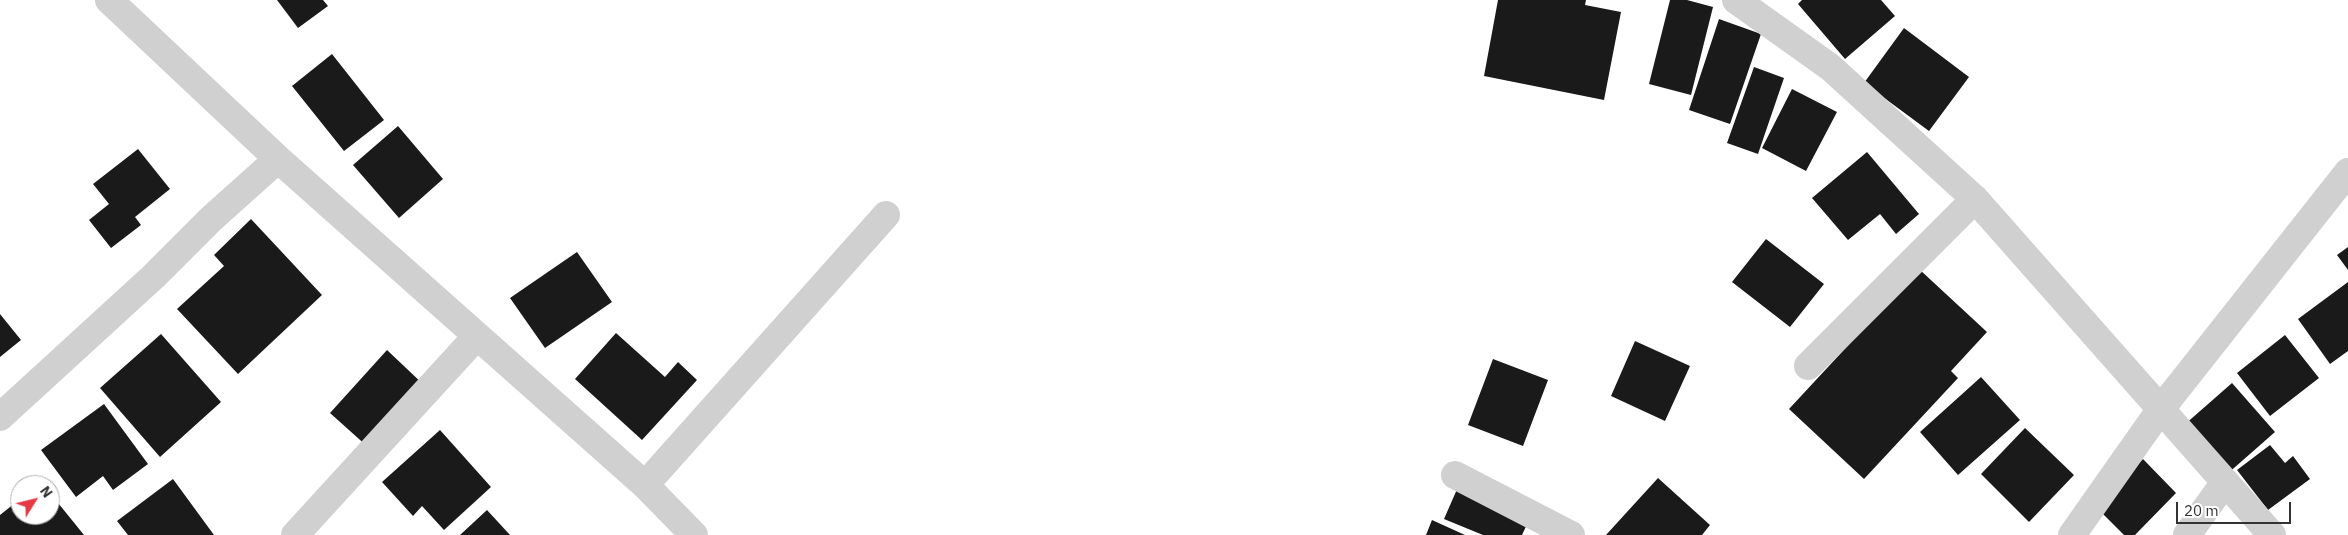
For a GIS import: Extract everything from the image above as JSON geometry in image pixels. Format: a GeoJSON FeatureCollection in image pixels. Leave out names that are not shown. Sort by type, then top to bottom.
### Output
{"type":"FeatureCollection","features":[{"type":"Feature","properties":{"kind":"street"},"geometry":{"type":"LineString","coordinates":[[1736,0],[1830,66],[1975,200],[2272,535]]}},
{"type":"Feature","properties":{"kind":"street"},"geometry":{"type":"LineString","coordinates":[[124,4],[278,159],[645,485],[694,535]]}},
{"type":"Feature","properties":{"kind":"street"},"geometry":{"type":"LineString","coordinates":[[0,417],[154,276],[211,219],[278,159]]}},
{"type":"Feature","properties":{"kind":"street"},"geometry":{"type":"LineString","coordinates":[[2072,535],[2160,410],[2348,172]]}},
{"type":"Feature","properties":{"kind":"street"},"geometry":{"type":"LineString","coordinates":[[1808,366],[1975,200]]}},
{"type":"Feature","properties":{"kind":"street"},"geometry":{"type":"LineString","coordinates":[[645,485],[886,214]]}},
{"type":"Feature","properties":{"kind":"street"},"geometry":{"type":"LineString","coordinates":[[295,535],[477,336]]}},
{"type":"Feature","properties":{"kind":"street"},"geometry":{"type":"LineString","coordinates":[[1455,475],[1571,535]]}},
{"type":"Feature","properties":{"kind":"street"},"geometry":{"type":"LineString","coordinates":[[2187,535],[2225,482]]}},
{"type":"Feature","properties":{"kind":"building"},"geometry":{"type":"Polygon","coordinates":[[[277,0],[323,0],[328,6],[298,28],[277,0]]]}},
{"type":"Feature","properties":{"kind":"building"},"geometry":{"type":"Polygon","coordinates":[[[1498,0],[1586,0],[1585,5],[1621,12],[1604,100],[1484,76],[1498,0]]]}},
{"type":"Feature","properties":{"kind":"building"},"geometry":{"type":"Polygon","coordinates":[[[1670,0],[1687,0],[1713,7],[1691,95],[1649,84],[1670,0]]]}},
{"type":"Feature","properties":{"kind":"building"},"geometry":{"type":"Polygon","coordinates":[[[1802,0],[1881,0],[1895,16],[1845,59],[1798,4],[1802,0]]]}},
{"type":"Feature","properties":{"kind":"building"},"geometry":{"type":"Polygon","coordinates":[[[1719,19],[1761,34],[1730,124],[1689,110],[1719,19]]]}},
{"type":"Feature","properties":{"kind":"building"},"geometry":{"type":"Polygon","coordinates":[[[1904,28],[1969,77],[1929,131],[1864,83],[1904,28]]]}},
{"type":"Feature","properties":{"kind":"building"},"geometry":{"type":"Polygon","coordinates":[[[332,54],[384,120],[344,151],[292,86],[332,54]]]}},
{"type":"Feature","properties":{"kind":"building"},"geometry":{"type":"Polygon","coordinates":[[[1754,67],[1784,78],[1758,154],[1727,143],[1754,67]]]}},
{"type":"Feature","properties":{"kind":"building"},"geometry":{"type":"Polygon","coordinates":[[[1792,89],[1837,112],[1806,171],[1762,148],[1792,89]]]}},
{"type":"Feature","properties":{"kind":"building"},"geometry":{"type":"Polygon","coordinates":[[[398,126],[443,179],[399,218],[353,165],[398,126]]]}},
{"type":"Feature","properties":{"kind":"building"},"geometry":{"type":"Polygon","coordinates":[[[138,149],[170,189],[135,217],[141,225],[111,248],[89,220],[109,204],[93,184],[138,149]]]}},
{"type":"Feature","properties":{"kind":"building"},"geometry":{"type":"Polygon","coordinates":[[[1867,152],[1919,214],[1896,234],[1880,214],[1848,240],[1812,198],[1867,152]]]}},
{"type":"Feature","properties":{"kind":"building"},"geometry":{"type":"Polygon","coordinates":[[[251,219],[322,295],[238,374],[177,309],[224,266],[214,255],[251,219]]]}},
{"type":"Feature","properties":{"kind":"building"},"geometry":{"type":"Polygon","coordinates":[[[1766,239],[1824,284],[1790,327],[1732,282],[1766,239]]]}},
{"type":"Feature","properties":{"kind":"building"},"geometry":{"type":"Polygon","coordinates":[[[2348,247],[2348,270],[2337,255],[2348,247]]]}},
{"type":"Feature","properties":{"kind":"building"},"geometry":{"type":"Polygon","coordinates":[[[577,252],[612,302],[545,348],[510,298],[577,252]]]}},
{"type":"Feature","properties":{"kind":"building"},"geometry":{"type":"Polygon","coordinates":[[[1919,269],[1987,332],[1951,371],[1958,378],[1864,479],[1789,409],[1919,269]]]}},
{"type":"Feature","properties":{"kind":"building"},"geometry":{"type":"Polygon","coordinates":[[[2348,282],[2348,351],[2330,364],[2298,319],[2348,282]]]}},
{"type":"Feature","properties":{"kind":"building"},"geometry":{"type":"Polygon","coordinates":[[[0,314],[21,340],[0,357],[0,314]]]}},
{"type":"Feature","properties":{"kind":"building"},"geometry":{"type":"Polygon","coordinates":[[[616,333],[665,377],[678,362],[697,380],[642,440],[575,379],[616,333]]]}},
{"type":"Feature","properties":{"kind":"building"},"geometry":{"type":"Polygon","coordinates":[[[161,334],[221,402],[160,457],[100,388],[161,334]]]}},
{"type":"Feature","properties":{"kind":"building"},"geometry":{"type":"Polygon","coordinates":[[[2285,335],[2319,378],[2270,416],[2237,373],[2285,335]]]}},
{"type":"Feature","properties":{"kind":"building"},"geometry":{"type":"Polygon","coordinates":[[[1635,341],[1690,366],[1665,421],[1611,396],[1635,341]]]}},
{"type":"Feature","properties":{"kind":"building"},"geometry":{"type":"Polygon","coordinates":[[[387,350],[425,386],[369,448],[330,413],[387,350]]]}},
{"type":"Feature","properties":{"kind":"building"},"geometry":{"type":"Polygon","coordinates":[[[1493,359],[1548,380],[1523,446],[1468,425],[1493,359]]]}},
{"type":"Feature","properties":{"kind":"building"},"geometry":{"type":"Polygon","coordinates":[[[1981,377],[2020,420],[1958,475],[1920,432],[1981,377]]]}},
{"type":"Feature","properties":{"kind":"building"},"geometry":{"type":"Polygon","coordinates":[[[2232,383],[2275,432],[2226,475],[2183,426],[2232,383]]]}},
{"type":"Feature","properties":{"kind":"building"},"geometry":{"type":"Polygon","coordinates":[[[104,404],[148,464],[113,490],[103,476],[76,497],[41,450],[104,404]]]}},
{"type":"Feature","properties":{"kind":"building"},"geometry":{"type":"Polygon","coordinates":[[[2025,428],[2074,475],[2029,522],[1981,474],[2025,428]]]}},
{"type":"Feature","properties":{"kind":"building"},"geometry":{"type":"Polygon","coordinates":[[[440,430],[491,487],[444,530],[422,506],[413,516],[382,482],[440,430]]]}},
{"type":"Feature","properties":{"kind":"building"},"geometry":{"type":"Polygon","coordinates":[[[2270,445],[2285,463],[2293,456],[2310,479],[2268,510],[2237,470],[2270,445]]]}},
{"type":"Feature","properties":{"kind":"building"},"geometry":{"type":"Polygon","coordinates":[[[2143,459],[2176,493],[2135,535],[2124,535],[2096,507],[2143,459]]]}},
{"type":"Feature","properties":{"kind":"building"},"geometry":{"type":"Polygon","coordinates":[[[1658,478],[1710,525],[1702,535],[1606,535],[1658,478]]]}},
{"type":"Feature","properties":{"kind":"building"},"geometry":{"type":"Polygon","coordinates":[[[173,479],[214,535],[128,535],[117,521],[173,479]]]}},
{"type":"Feature","properties":{"kind":"building"},"geometry":{"type":"Polygon","coordinates":[[[1458,487],[1530,518],[1522,535],[1483,535],[1444,519],[1458,487]]]}},
{"type":"Feature","properties":{"kind":"building"},"geometry":{"type":"Polygon","coordinates":[[[60,505],[84,535],[0,535],[0,515],[10,507],[10,525],[60,525],[60,505]]]}},
{"type":"Feature","properties":{"kind":"building"},"geometry":{"type":"Polygon","coordinates":[[[487,510],[510,535],[460,535],[487,510]]]}},
{"type":"Feature","properties":{"kind":"building"},"geometry":{"type":"Polygon","coordinates":[[[1432,520],[1465,535],[1426,535],[1432,520]]]}}]}
